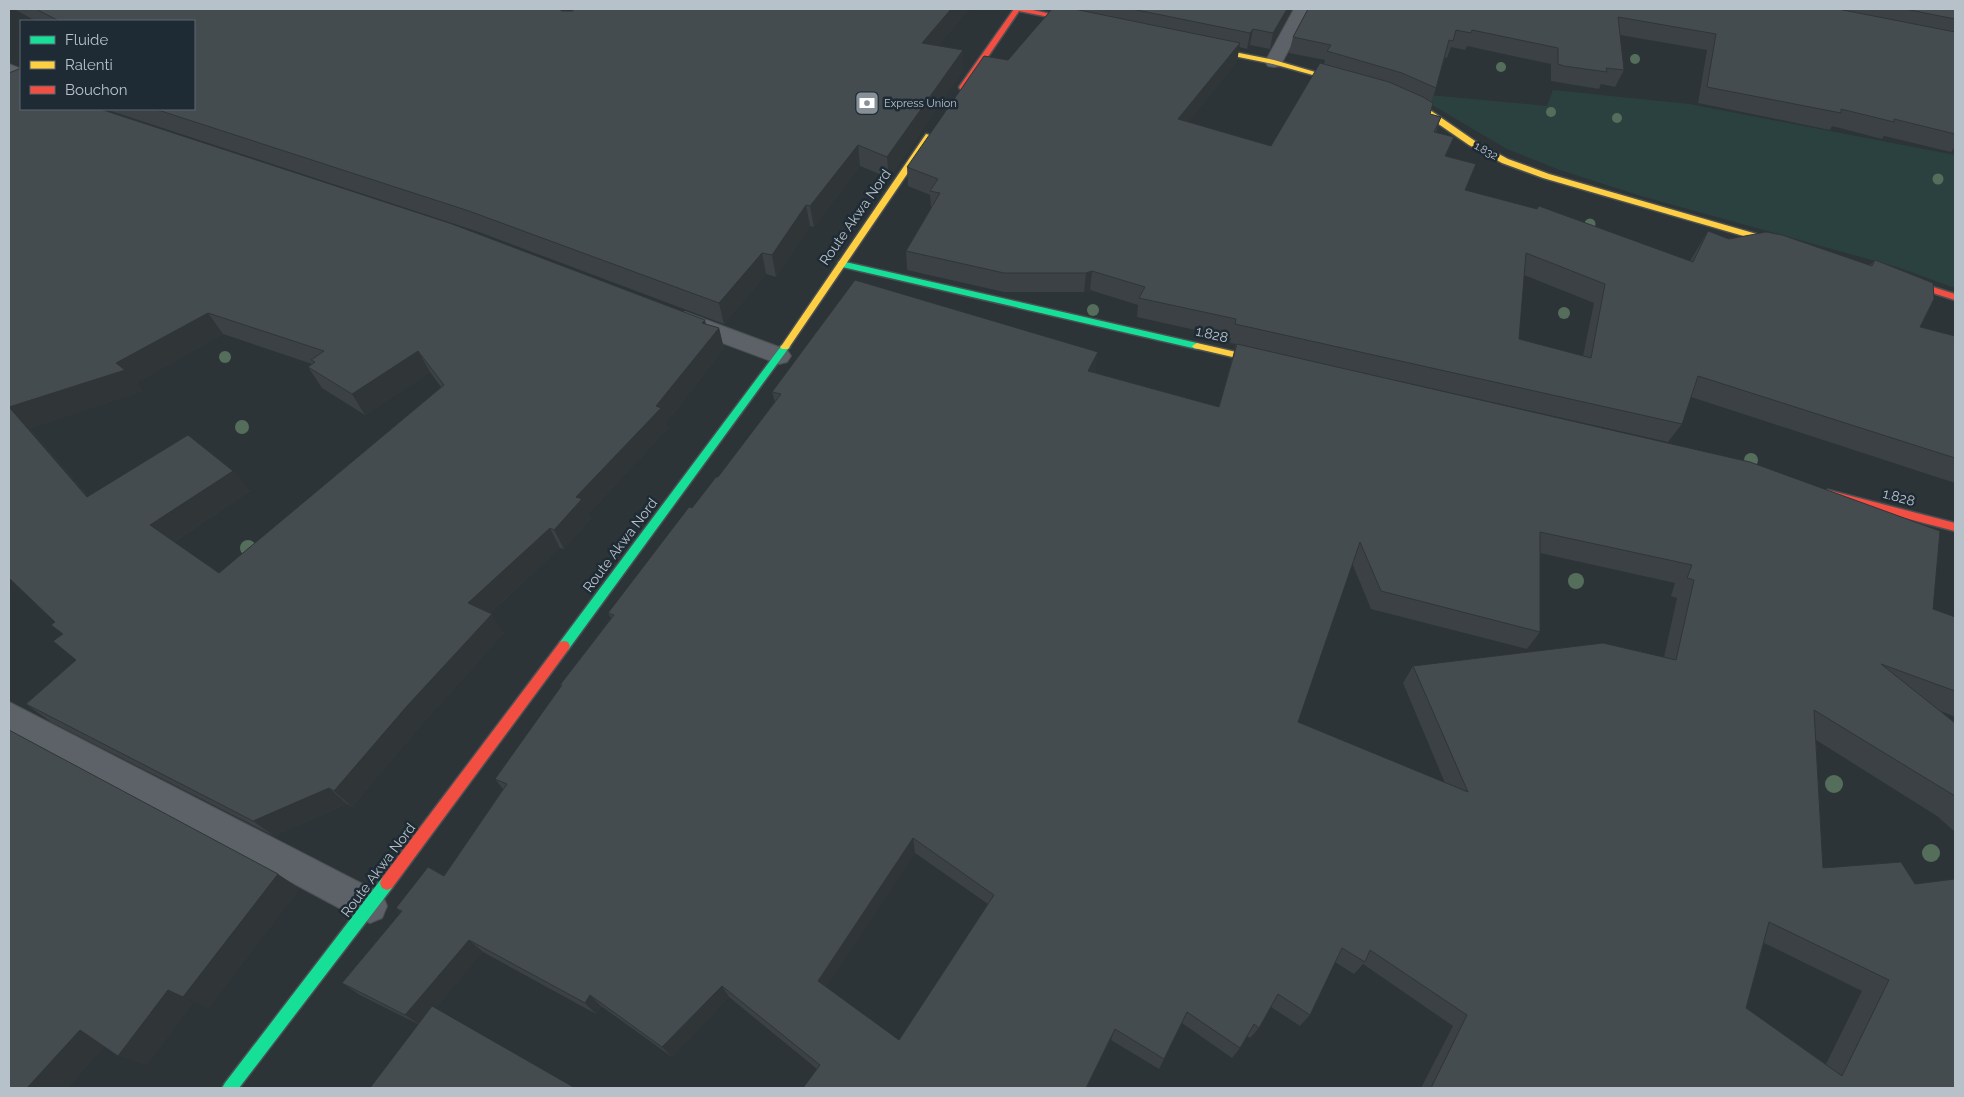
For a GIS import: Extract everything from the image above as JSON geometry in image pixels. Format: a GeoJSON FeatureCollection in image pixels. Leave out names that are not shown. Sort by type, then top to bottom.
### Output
{"type":"FeatureCollection","features":[{"type":"Feature","properties":{"kind":"street"},"geometry":{"type":"LineString","coordinates":[[956,96],[1018,9],[1095,24]]}},
{"type":"Feature","properties":{"kind":"street"},"geometry":{"type":"LineString","coordinates":[[1274,62],[1302,9]]}},
{"type":"Feature","properties":{"kind":"street"},"geometry":{"type":"LineString","coordinates":[[1189,44],[1274,62],[1364,88]]}},
{"type":"Feature","properties":{"kind":"street"},"geometry":{"type":"LineString","coordinates":[[9,70],[19,88]]}},
{"type":"Feature","properties":{"kind":"street","name":"1.832"},"geometry":{"type":"LineString","coordinates":[[1399,98],[1424,110],[1472,143],[1505,161],[1546,176],[1797,248]]}},
{"type":"Feature","properties":{"kind":"street","name":"Route Akwa Nord"},"geometry":{"type":"LineString","coordinates":[[230,1088],[370,906],[779,356],[934,128]]}},
{"type":"Feature","properties":{"kind":"street","name":"1.828"},"geometry":{"type":"LineString","coordinates":[[841,264],[1286,366]]}},
{"type":"Feature","properties":{"kind":"street"},"geometry":{"type":"LineString","coordinates":[[1891,276],[1955,297]]}},
{"type":"Feature","properties":{"kind":"street"},"geometry":{"type":"LineString","coordinates":[[669,313],[779,356]]}},
{"type":"Feature","properties":{"kind":"street","name":"1.828"},"geometry":{"type":"LineString","coordinates":[[1815,490],[1955,527]]}},
{"type":"Feature","properties":{"kind":"street"},"geometry":{"type":"LineString","coordinates":[[9,716],[370,906]]}},
{"type":"Feature","properties":{"kind":"green space"},"geometry":{"type":"Polygon","coordinates":[[[1553,90],[1689,104],[1955,155],[1955,288],[1897,267],[1641,196],[1560,170],[1507,149],[1427,102],[1429,95],[1547,106],[1553,90]]]}},
{"type":"Feature","properties":{"kind":"building"},"geometry":{"type":"Polygon","coordinates":[[[36,9],[559,9],[562,11],[572,11],[575,9],[951,9],[922,43],[963,50],[887,157],[858,145],[810,206],[806,205],[772,255],[762,253],[719,303],[469,211],[158,110],[195,110],[195,20],[57,20],[36,9]]]}},
{"type":"Feature","properties":{"kind":"building"},"geometry":{"type":"Polygon","coordinates":[[[1052,9],[1074,9],[1240,43],[1178,119],[1271,146],[1320,63],[1389,82],[1433,103],[1430,114],[1441,117],[1434,132],[1454,137],[1445,156],[1476,164],[1465,190],[1537,209],[1539,206],[1693,262],[1708,231],[1729,239],[1766,232],[1782,235],[1872,266],[1875,260],[1933,283],[1934,299],[1920,327],[1955,336],[1955,458],[1698,376],[1682,424],[1235,324],[1236,319],[1139,298],[1145,287],[1092,271],[1086,273],[1004,273],[906,251],[940,193],[930,191],[938,179],[907,167],[984,56],[1008,60],[1052,9]],[[1526,253],[1519,339],[1591,358],[1605,284],[1526,253]]]}},
{"type":"Feature","properties":{"kind":"building"},"geometry":{"type":"Polygon","coordinates":[[[1132,9],[1287,9],[1273,33],[1253,29],[1250,33],[1132,9]]]}},
{"type":"Feature","properties":{"kind":"building"},"geometry":{"type":"Polygon","coordinates":[[[1308,9],[1838,9],[1955,32],[1955,134],[1894,119],[1894,122],[1841,109],[1841,113],[1707,87],[1716,34],[1618,17],[1624,70],[1606,68],[1607,72],[1564,66],[1558,64],[1558,48],[1472,30],[1471,33],[1456,30],[1453,41],[1449,40],[1436,88],[1402,73],[1327,51],[1331,45],[1293,37],[1308,9]]]}},
{"type":"Feature","properties":{"kind":"building"},"geometry":{"type":"Polygon","coordinates":[[[1905,9],[1955,9],[1955,19],[1905,9]]]}},
{"type":"Feature","properties":{"kind":"building"},"geometry":{"type":"Polygon","coordinates":[[[20,68],[20,110],[103,110],[452,224],[705,320],[702,323],[719,328],[656,406],[661,408],[576,497],[582,499],[554,530],[550,528],[468,603],[492,614],[407,706],[334,791],[329,788],[253,821],[26,704],[76,660],[53,641],[63,634],[51,625],[55,622],[9,578],[9,73],[20,68]],[[208,313],[116,363],[125,370],[9,407],[87,497],[188,435],[233,471],[150,525],[219,573],[444,385],[418,351],[352,394],[308,367],[315,362],[311,360],[324,351],[208,313]]]}},
{"type":"Feature","properties":{"kind":"building"},"geometry":{"type":"Polygon","coordinates":[[[855,280],[1098,352],[1088,371],[1219,407],[1237,344],[1750,462],[1940,531],[1933,609],[1955,617],[1955,691],[1881,664],[1955,723],[1955,796],[1814,710],[1823,868],[1901,862],[1915,884],[1955,879],[1955,1088],[1431,1088],[1467,1015],[1370,950],[1365,962],[1342,948],[1310,1015],[1278,994],[1259,1028],[1254,1024],[1240,1048],[1187,1012],[1164,1059],[1115,1029],[1086,1088],[803,1088],[820,1065],[722,986],[662,1047],[590,995],[585,1003],[469,940],[405,1015],[342,983],[402,911],[396,908],[428,867],[444,876],[507,784],[495,779],[562,685],[560,685],[614,615],[608,613],[689,507],[692,508],[716,477],[718,477],[781,394],[772,392],[855,280]],[[1540,532],[1540,632],[1381,591],[1360,542],[1298,722],[1468,792],[1413,666],[1603,643],[1676,660],[1694,580],[1687,578],[1692,565],[1540,532]],[[913,838],[818,981],[899,1040],[994,895],[913,838]],[[1769,922],[1746,1008],[1842,1076],[1889,980],[1769,922]]]}},
{"type":"Feature","properties":{"kind":"building"},"geometry":{"type":"Polygon","coordinates":[[[9,730],[278,874],[183,997],[168,990],[118,1056],[80,1030],[27,1088],[9,1088],[9,730]]]}},
{"type":"Feature","properties":{"kind":"building"},"geometry":{"type":"Polygon","coordinates":[[[432,1006],[575,1088],[370,1088],[432,1006]]]}},
{"type":"Feature","properties":{"kind":"traffic: fast"},"geometry":{"type":"LineString","coordinates":[[841,264],[1197,346]]}},
{"type":"Feature","properties":{"kind":"traffic: fast"},"geometry":{"type":"LineString","coordinates":[[564,646],[785,347]]}},
{"type":"Feature","properties":{"kind":"traffic: fast"},"geometry":{"type":"LineString","coordinates":[[230,1088],[387,883]]}},
{"type":"Feature","properties":{"kind":"traffic: slow"},"geometry":{"type":"LineString","coordinates":[[1202,47],[1274,62],[1349,83]]}},
{"type":"Feature","properties":{"kind":"traffic: slow"},"geometry":{"type":"LineString","coordinates":[[1407,101],[1424,110],[1472,143],[1505,161],[1546,176],[1785,245]]}},
{"type":"Feature","properties":{"kind":"traffic: slow"},"geometry":{"type":"LineString","coordinates":[[785,347],[929,136]]}},
{"type":"Feature","properties":{"kind":"traffic: slow"},"geometry":{"type":"LineString","coordinates":[[1197,346],[1271,363]]}},
{"type":"Feature","properties":{"kind":"traffic: jam"},"geometry":{"type":"LineString","coordinates":[[963,87],[1017,9]]}},
{"type":"Feature","properties":{"kind":"traffic: jam"},"geometry":{"type":"LineString","coordinates":[[1019,9],[1084,22]]}},
{"type":"Feature","properties":{"kind":"traffic: jam"},"geometry":{"type":"LineString","coordinates":[[1898,279],[1955,297]]}},
{"type":"Feature","properties":{"kind":"traffic: jam"},"geometry":{"type":"LineString","coordinates":[[1828,494],[1955,527]]}},
{"type":"Feature","properties":{"kind":"traffic: jam"},"geometry":{"type":"LineString","coordinates":[[387,883],[564,646]]}},
{"type":"Feature","properties":{"kind":"place","name":"Express Union"},"geometry":{"type":"Point","coordinates":[867,103]}}]}
